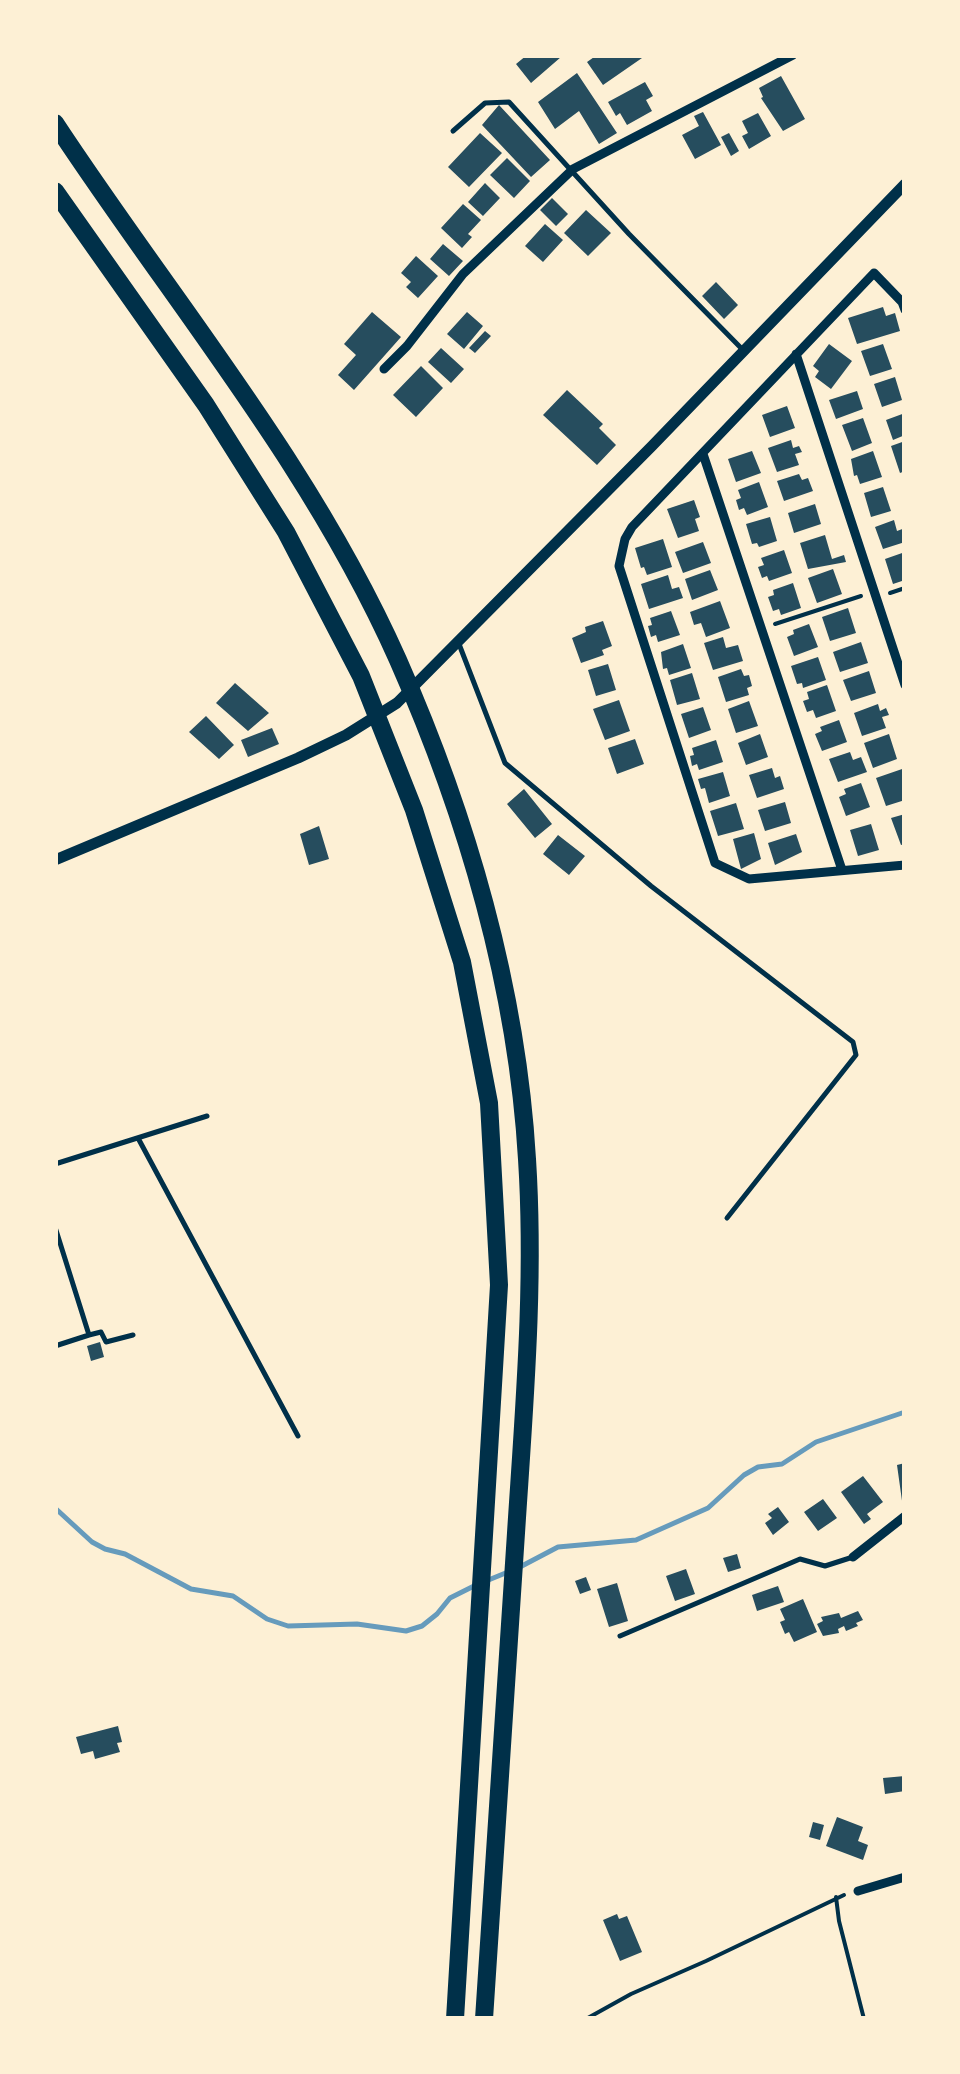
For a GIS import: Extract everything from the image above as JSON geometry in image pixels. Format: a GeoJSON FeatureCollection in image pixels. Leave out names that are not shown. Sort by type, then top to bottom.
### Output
{"type":"FeatureCollection","features":[{"type":"Feature","properties":{"kind":"highway"},"geometry":{"type":"LineString","coordinates":[[55,123],[242,389],[324,517],[397,659],[453,800],[502,978],[525,1138],[530,1257],[523,1432],[484,2019]]}},
{"type":"Feature","properties":{"kind":"highway"},"geometry":{"type":"LineString","coordinates":[[55,192],[206,406],[286,532],[361,676],[414,810],[462,962],[488,1103],[499,1285],[456,2019]]}},
{"type":"Feature","properties":{"kind":"street"},"geometry":{"type":"LineString","coordinates":[[384,369],[463,274],[573,169],[793,55]]}},
{"type":"Feature","properties":{"kind":"street"},"geometry":{"type":"LineString","coordinates":[[55,860],[298,758],[346,735],[397,703],[905,184]]}},
{"type":"Feature","properties":{"kind":"street"},"geometry":{"type":"LineString","coordinates":[[905,310],[874,274],[632,527],[618,566],[714,863],[749,879],[905,865]]}},
{"type":"Feature","properties":{"kind":"street"},"geometry":{"type":"LineString","coordinates":[[796,354],[905,685]]}},
{"type":"Feature","properties":{"kind":"street"},"geometry":{"type":"LineString","coordinates":[[702,454],[842,870]]}},
{"type":"Feature","properties":{"kind":"street"},"geometry":{"type":"LineString","coordinates":[[853,1558],[905,1516]]}},
{"type":"Feature","properties":{"kind":"street"},"geometry":{"type":"LineString","coordinates":[[858,1890],[905,1878]]}},
{"type":"Feature","properties":{"kind":"lane"},"geometry":{"type":"LineString","coordinates":[[453,130],[485,103],[510,102],[628,234],[744,351]]}},
{"type":"Feature","properties":{"kind":"lane"},"geometry":{"type":"LineString","coordinates":[[458,644],[506,762],[650,886],[854,1042],[856,1056],[727,1218]]}},
{"type":"Feature","properties":{"kind":"lane"},"geometry":{"type":"LineString","coordinates":[[55,1164],[207,1116]]}},
{"type":"Feature","properties":{"kind":"lane"},"geometry":{"type":"LineString","coordinates":[[138,1138],[298,1436]]}},
{"type":"Feature","properties":{"kind":"lane"},"geometry":{"type":"LineString","coordinates":[[55,1226],[89,1335]]}},
{"type":"Feature","properties":{"kind":"lane"},"geometry":{"type":"LineString","coordinates":[[55,1346],[101,1332],[106,1342],[133,1335]]}},
{"type":"Feature","properties":{"kind":"lane"},"geometry":{"type":"LineString","coordinates":[[620,1636],[800,1560],[825,1566],[853,1558]]}},
{"type":"Feature","properties":{"kind":"path"},"geometry":{"type":"LineString","coordinates":[[761,628],[874,592]]}},
{"type":"Feature","properties":{"kind":"path"},"geometry":{"type":"LineString","coordinates":[[586,2019],[631,1994],[858,1890]]}},
{"type":"Feature","properties":{"kind":"path"},"geometry":{"type":"LineString","coordinates":[[836,1897],[864,2019]]}},
{"type":"Feature","properties":{"kind":"building"},"geometry":{"type":"Polygon","coordinates":[[[527,55],[561,57],[531,83],[516,64],[527,55]]]}},
{"type":"Feature","properties":{"kind":"building"},"geometry":{"type":"Polygon","coordinates":[[[597,55],[642,58],[603,85],[587,62],[597,55]]]}},
{"type":"Feature","properties":{"kind":"building"},"geometry":{"type":"Polygon","coordinates":[[[577,73],[617,133],[599,144],[579,111],[555,129],[538,102],[577,73]]]}},
{"type":"Feature","properties":{"kind":"building"},"geometry":{"type":"Polygon","coordinates":[[[781,76],[805,119],[783,131],[761,98],[759,88],[781,76]]]}},
{"type":"Feature","properties":{"kind":"building"},"geometry":{"type":"Polygon","coordinates":[[[645,82],[653,96],[646,100],[652,111],[627,125],[608,102],[645,82]]]}},
{"type":"Feature","properties":{"kind":"building"},"geometry":{"type":"Polygon","coordinates":[[[499,105],[550,160],[531,177],[482,125],[499,105]]]}},
{"type":"Feature","properties":{"kind":"building"},"geometry":{"type":"Polygon","coordinates":[[[703,112],[721,145],[695,159],[682,135],[699,126],[694,116],[703,112]]]}},
{"type":"Feature","properties":{"kind":"building"},"geometry":{"type":"Polygon","coordinates":[[[758,113],[771,136],[749,149],[742,136],[748,133],[742,121],[758,113]]]}},
{"type":"Feature","properties":{"kind":"building"},"geometry":{"type":"Polygon","coordinates":[[[480,133],[502,153],[469,187],[448,167],[480,133]]]}},
{"type":"Feature","properties":{"kind":"building"},"geometry":{"type":"Polygon","coordinates":[[[729,133],[739,151],[731,156],[721,137],[729,133]]]}},
{"type":"Feature","properties":{"kind":"building"},"geometry":{"type":"Polygon","coordinates":[[[507,158],[530,181],[514,198],[490,175],[507,158]]]}},
{"type":"Feature","properties":{"kind":"building"},"geometry":{"type":"Polygon","coordinates":[[[485,183],[500,198],[483,216],[468,202],[485,183]]]}},
{"type":"Feature","properties":{"kind":"building"},"geometry":{"type":"Polygon","coordinates":[[[552,198],[568,214],[556,226],[540,210],[552,198]]]}},
{"type":"Feature","properties":{"kind":"building"},"geometry":{"type":"Polygon","coordinates":[[[463,204],[481,220],[462,248],[441,228],[463,204]]]}},
{"type":"Feature","properties":{"kind":"building"},"geometry":{"type":"Polygon","coordinates":[[[586,210],[611,233],[588,256],[564,233],[586,210]]]}},
{"type":"Feature","properties":{"kind":"building"},"geometry":{"type":"Polygon","coordinates":[[[545,224],[563,240],[543,262],[525,246],[545,224]]]}},
{"type":"Feature","properties":{"kind":"building"},"geometry":{"type":"Polygon","coordinates":[[[443,244],[463,261],[449,276],[430,259],[443,244]]]}},
{"type":"Feature","properties":{"kind":"building"},"geometry":{"type":"Polygon","coordinates":[[[416,256],[438,276],[418,298],[406,287],[411,282],[401,273],[416,256]]]}},
{"type":"Feature","properties":{"kind":"building"},"geometry":{"type":"Polygon","coordinates":[[[716,282],[738,305],[724,319],[702,296],[716,282]]]}},
{"type":"Feature","properties":{"kind":"building"},"geometry":{"type":"Polygon","coordinates":[[[883,307],[886,316],[895,313],[900,331],[857,344],[848,318],[883,307]]]}},
{"type":"Feature","properties":{"kind":"building"},"geometry":{"type":"Polygon","coordinates":[[[372,312],[401,337],[354,390],[338,375],[356,355],[344,344],[372,312]]]}},
{"type":"Feature","properties":{"kind":"building"},"geometry":{"type":"Polygon","coordinates":[[[467,312],[483,326],[464,349],[447,334],[467,312]]]}},
{"type":"Feature","properties":{"kind":"building"},"geometry":{"type":"Polygon","coordinates":[[[485,331],[491,336],[475,353],[469,348],[485,331]]]}},
{"type":"Feature","properties":{"kind":"building"},"geometry":{"type":"Polygon","coordinates":[[[829,344],[852,361],[831,389],[815,377],[819,371],[813,366],[829,344]]]}},
{"type":"Feature","properties":{"kind":"building"},"geometry":{"type":"Polygon","coordinates":[[[883,344],[892,369],[870,376],[861,351],[883,344]]]}},
{"type":"Feature","properties":{"kind":"building"},"geometry":{"type":"Polygon","coordinates":[[[441,348],[464,369],[451,383],[428,362],[441,348]]]}},
{"type":"Feature","properties":{"kind":"building"},"geometry":{"type":"Polygon","coordinates":[[[421,366],[443,388],[416,417],[393,395],[421,366]]]}},
{"type":"Feature","properties":{"kind":"building"},"geometry":{"type":"Polygon","coordinates":[[[895,377],[902,400],[882,407],[874,384],[895,377]]]}},
{"type":"Feature","properties":{"kind":"building"},"geometry":{"type":"Polygon","coordinates":[[[567,390],[603,424],[599,428],[616,445],[597,465],[543,415],[567,390]]]}},
{"type":"Feature","properties":{"kind":"building"},"geometry":{"type":"Polygon","coordinates":[[[857,391],[863,409],[836,419],[829,400],[857,391]]]}},
{"type":"Feature","properties":{"kind":"building"},"geometry":{"type":"Polygon","coordinates":[[[787,406],[795,428],[770,437],[762,415],[787,406]]]}},
{"type":"Feature","properties":{"kind":"building"},"geometry":{"type":"Polygon","coordinates":[[[905,413],[905,435],[893,440],[886,420],[905,413]]]}},
{"type":"Feature","properties":{"kind":"building"},"geometry":{"type":"Polygon","coordinates":[[[863,418],[872,443],[852,451],[842,425],[863,418]]]}},
{"type":"Feature","properties":{"kind":"building"},"geometry":{"type":"Polygon","coordinates":[[[791,440],[793,448],[799,446],[802,452],[795,454],[799,465],[777,472],[768,448],[791,440]]]}},
{"type":"Feature","properties":{"kind":"building"},"geometry":{"type":"Polygon","coordinates":[[[905,441],[905,471],[900,473],[891,446],[905,441]]]}},
{"type":"Feature","properties":{"kind":"building"},"geometry":{"type":"Polygon","coordinates":[[[752,451],[761,473],[736,482],[728,459],[752,451]]]}},
{"type":"Feature","properties":{"kind":"building"},"geometry":{"type":"Polygon","coordinates":[[[873,451],[882,477],[860,484],[851,459],[873,451]]]}},
{"type":"Feature","properties":{"kind":"building"},"geometry":{"type":"Polygon","coordinates":[[[799,474],[802,480],[808,478],[813,491],[784,501],[777,481],[799,474]]]}},
{"type":"Feature","properties":{"kind":"building"},"geometry":{"type":"Polygon","coordinates":[[[759,482],[768,507],[747,515],[744,508],[739,510],[738,490],[759,482]]]}},
{"type":"Feature","properties":{"kind":"building"},"geometry":{"type":"Polygon","coordinates":[[[883,487],[891,511],[871,517],[864,493],[883,487]]]}},
{"type":"Feature","properties":{"kind":"building"},"geometry":{"type":"Polygon","coordinates":[[[694,500],[700,517],[695,519],[699,531],[678,538],[667,509],[694,500]]]}},
{"type":"Feature","properties":{"kind":"building"},"geometry":{"type":"Polygon","coordinates":[[[815,504],[821,524],[794,533],[788,513],[815,504]]]}},
{"type":"Feature","properties":{"kind":"building"},"geometry":{"type":"Polygon","coordinates":[[[770,517],[777,541],[759,547],[752,544],[746,524],[770,517]]]}},
{"type":"Feature","properties":{"kind":"building"},"geometry":{"type":"Polygon","coordinates":[[[894,520],[897,531],[905,528],[905,542],[883,549],[875,527],[894,520]]]}},
{"type":"Feature","properties":{"kind":"building"},"geometry":{"type":"Polygon","coordinates":[[[825,535],[832,559],[844,555],[846,562],[808,569],[800,543],[825,535]]]}},
{"type":"Feature","properties":{"kind":"building"},"geometry":{"type":"Polygon","coordinates":[[[663,539],[672,567],[647,575],[635,548],[663,539]]]}},
{"type":"Feature","properties":{"kind":"building"},"geometry":{"type":"Polygon","coordinates":[[[703,542],[711,563],[683,573],[675,552],[703,542]]]}},
{"type":"Feature","properties":{"kind":"building"},"geometry":{"type":"Polygon","coordinates":[[[784,550],[792,573],[769,581],[767,576],[762,578],[758,567],[764,565],[761,558],[784,550]]]}},
{"type":"Feature","properties":{"kind":"building"},"geometry":{"type":"Polygon","coordinates":[[[905,552],[905,580],[893,584],[885,559],[905,552]]]}},
{"type":"Feature","properties":{"kind":"building"},"geometry":{"type":"Polygon","coordinates":[[[833,569],[842,594],[817,603],[808,578],[833,569]]]}},
{"type":"Feature","properties":{"kind":"building"},"geometry":{"type":"Polygon","coordinates":[[[710,570],[718,590],[692,600],[685,579],[710,570]]]}},
{"type":"Feature","properties":{"kind":"building"},"geometry":{"type":"Polygon","coordinates":[[[668,575],[672,589],[679,587],[683,598],[649,609],[641,584],[668,575]]]}},
{"type":"Feature","properties":{"kind":"building"},"geometry":{"type":"Polygon","coordinates":[[[793,583],[801,608],[781,615],[779,609],[773,611],[768,597],[774,595],[773,590],[793,583]]]}},
{"type":"Feature","properties":{"kind":"building"},"geometry":{"type":"Polygon","coordinates":[[[720,601],[730,628],[706,637],[701,623],[694,625],[690,612],[720,601]]]}},
{"type":"Feature","properties":{"kind":"building"},"geometry":{"type":"Polygon","coordinates":[[[848,608],[856,633],[830,641],[822,617],[848,608]]]}},
{"type":"Feature","properties":{"kind":"building"},"geometry":{"type":"Polygon","coordinates":[[[671,611],[680,635],[658,642],[656,635],[651,637],[650,618],[671,611]]]}},
{"type":"Feature","properties":{"kind":"building"},"geometry":{"type":"Polygon","coordinates":[[[603,621],[612,646],[602,650],[604,655],[581,663],[572,638],[586,632],[585,627],[603,621]]]}},
{"type":"Feature","properties":{"kind":"building"},"geometry":{"type":"Polygon","coordinates":[[[809,624],[818,647],[794,656],[787,637],[809,624]]]}},
{"type":"Feature","properties":{"kind":"building"},"geometry":{"type":"Polygon","coordinates":[[[723,637],[726,648],[738,645],[743,661],[713,670],[704,643],[723,637]]]}},
{"type":"Feature","properties":{"kind":"building"},"geometry":{"type":"Polygon","coordinates":[[[861,642],[868,663],[840,672],[833,652],[861,642]]]}},
{"type":"Feature","properties":{"kind":"building"},"geometry":{"type":"Polygon","coordinates":[[[683,644],[691,668],[669,675],[667,668],[663,669],[661,652],[683,644]]]}},
{"type":"Feature","properties":{"kind":"building"},"geometry":{"type":"Polygon","coordinates":[[[818,657],[826,680],[803,688],[802,683],[797,684],[791,666],[818,657]]]}},
{"type":"Feature","properties":{"kind":"building"},"geometry":{"type":"Polygon","coordinates":[[[608,664],[616,690],[596,696],[588,670],[608,664]]]}},
{"type":"Feature","properties":{"kind":"building"},"geometry":{"type":"Polygon","coordinates":[[[741,669],[744,676],[749,675],[749,695],[726,702],[718,677],[741,669]]]}},
{"type":"Feature","properties":{"kind":"building"},"geometry":{"type":"Polygon","coordinates":[[[869,671],[876,693],[851,701],[843,680],[869,671]]]}},
{"type":"Feature","properties":{"kind":"building"},"geometry":{"type":"Polygon","coordinates":[[[692,673],[700,699],[677,705],[670,680],[692,673]]]}},
{"type":"Feature","properties":{"kind":"building"},"geometry":{"type":"Polygon","coordinates":[[[235,683],[269,713],[248,731],[216,703],[235,683]]]}},
{"type":"Feature","properties":{"kind":"building"},"geometry":{"type":"Polygon","coordinates":[[[827,685],[836,711],[816,718],[813,710],[807,712],[803,701],[809,699],[807,692],[827,685]]]}},
{"type":"Feature","properties":{"kind":"building"},"geometry":{"type":"Polygon","coordinates":[[[619,700],[630,731],[605,740],[593,709],[619,700]]]}},
{"type":"Feature","properties":{"kind":"building"},"geometry":{"type":"Polygon","coordinates":[[[749,701],[758,726],[736,733],[728,709],[749,701]]]}},
{"type":"Feature","properties":{"kind":"building"},"geometry":{"type":"Polygon","coordinates":[[[878,704],[880,711],[886,708],[889,715],[882,717],[886,728],[862,736],[854,713],[878,704]]]}},
{"type":"Feature","properties":{"kind":"building"},"geometry":{"type":"Polygon","coordinates":[[[703,707],[711,730],[689,738],[681,714],[703,707]]]}},
{"type":"Feature","properties":{"kind":"building"},"geometry":{"type":"Polygon","coordinates":[[[206,716],[234,745],[219,759],[189,732],[206,716]]]}},
{"type":"Feature","properties":{"kind":"building"},"geometry":{"type":"Polygon","coordinates":[[[839,720],[847,742],[822,751],[815,734],[822,731],[820,727],[839,720]]]}},
{"type":"Feature","properties":{"kind":"building"},"geometry":{"type":"Polygon","coordinates":[[[272,728],[279,744],[248,757],[241,740],[272,728]]]}},
{"type":"Feature","properties":{"kind":"building"},"geometry":{"type":"Polygon","coordinates":[[[760,734],[768,757],[746,765],[738,743],[760,734]]]}},
{"type":"Feature","properties":{"kind":"building"},"geometry":{"type":"Polygon","coordinates":[[[889,734],[897,759],[873,768],[864,743],[889,734]]]}},
{"type":"Feature","properties":{"kind":"building"},"geometry":{"type":"Polygon","coordinates":[[[635,739],[644,764],[617,774],[608,748],[635,739]]]}},
{"type":"Feature","properties":{"kind":"building"},"geometry":{"type":"Polygon","coordinates":[[[716,740],[723,762],[699,770],[697,764],[692,766],[692,748],[716,740]]]}},
{"type":"Feature","properties":{"kind":"building"},"geometry":{"type":"Polygon","coordinates":[[[850,752],[853,760],[861,757],[867,772],[838,782],[829,759],[850,752]]]}},
{"type":"Feature","properties":{"kind":"building"},"geometry":{"type":"Polygon","coordinates":[[[772,768],[784,789],[757,798],[749,775],[772,768]]]}},
{"type":"Feature","properties":{"kind":"building"},"geometry":{"type":"Polygon","coordinates":[[[905,768],[905,800],[886,806],[876,778],[905,768]]]}},
{"type":"Feature","properties":{"kind":"building"},"geometry":{"type":"Polygon","coordinates":[[[723,772],[730,796],[709,803],[698,779],[723,772]]]}},
{"type":"Feature","properties":{"kind":"building"},"geometry":{"type":"Polygon","coordinates":[[[861,783],[870,807],[846,816],[839,797],[846,794],[844,789],[861,783]]]}},
{"type":"Feature","properties":{"kind":"building"},"geometry":{"type":"Polygon","coordinates":[[[524,789],[552,824],[535,838],[507,804],[524,789]]]}},
{"type":"Feature","properties":{"kind":"building"},"geometry":{"type":"Polygon","coordinates":[[[785,802],[791,823],[765,831],[758,810],[785,802]]]}},
{"type":"Feature","properties":{"kind":"building"},"geometry":{"type":"Polygon","coordinates":[[[736,803],[744,829],[718,836],[710,811],[736,803]]]}},
{"type":"Feature","properties":{"kind":"building"},"geometry":{"type":"Polygon","coordinates":[[[905,814],[905,844],[901,845],[891,818],[905,814]]]}},
{"type":"Feature","properties":{"kind":"building"},"geometry":{"type":"Polygon","coordinates":[[[871,824],[879,850],[858,856],[850,830],[871,824]]]}},
{"type":"Feature","properties":{"kind":"building"},"geometry":{"type":"Polygon","coordinates":[[[319,826],[329,859],[309,865],[300,834],[319,826]]]}},
{"type":"Feature","properties":{"kind":"building"},"geometry":{"type":"Polygon","coordinates":[[[754,833],[761,859],[741,869],[733,839],[754,833]]]}},
{"type":"Feature","properties":{"kind":"building"},"geometry":{"type":"Polygon","coordinates":[[[796,834],[802,852],[775,865],[768,843],[796,834]]]}},
{"type":"Feature","properties":{"kind":"building"},"geometry":{"type":"Polygon","coordinates":[[[558,835],[585,856],[569,875],[543,854],[558,835]]]}},
{"type":"Feature","properties":{"kind":"building"},"geometry":{"type":"Polygon","coordinates":[[[100,1342],[104,1357],[91,1361],[87,1346],[100,1342]]]}},
{"type":"Feature","properties":{"kind":"building"},"geometry":{"type":"Polygon","coordinates":[[[905,1463],[905,1507],[903,1508],[897,1465],[905,1463]]]}},
{"type":"Feature","properties":{"kind":"building"},"geometry":{"type":"Polygon","coordinates":[[[863,1476],[883,1502],[867,1514],[871,1519],[864,1524],[841,1492],[863,1476]]]}},
{"type":"Feature","properties":{"kind":"building"},"geometry":{"type":"Polygon","coordinates":[[[823,1499],[837,1518],[818,1531],[804,1512],[823,1499]]]}},
{"type":"Feature","properties":{"kind":"building"},"geometry":{"type":"Polygon","coordinates":[[[778,1507],[789,1522],[773,1535],[765,1523],[772,1518],[768,1514],[778,1507]]]}},
{"type":"Feature","properties":{"kind":"building"},"geometry":{"type":"Polygon","coordinates":[[[737,1554],[741,1568],[728,1572],[723,1558],[737,1554]]]}},
{"type":"Feature","properties":{"kind":"building"},"geometry":{"type":"Polygon","coordinates":[[[686,1569],[695,1594],[675,1601],[666,1576],[686,1569]]]}},
{"type":"Feature","properties":{"kind":"building"},"geometry":{"type":"Polygon","coordinates":[[[586,1577],[591,1590],[580,1594],[575,1581],[586,1577]]]}},
{"type":"Feature","properties":{"kind":"building"},"geometry":{"type":"Polygon","coordinates":[[[617,1583],[628,1621],[609,1627],[597,1589],[617,1583]]]}},
{"type":"Feature","properties":{"kind":"building"},"geometry":{"type":"Polygon","coordinates":[[[778,1586],[784,1602],[757,1611],[752,1595],[778,1586]]]}},
{"type":"Feature","properties":{"kind":"building"},"geometry":{"type":"Polygon","coordinates":[[[803,1599],[817,1632],[794,1642],[789,1632],[785,1634],[780,1609],[803,1599]]]}},
{"type":"Feature","properties":{"kind":"building"},"geometry":{"type":"Polygon","coordinates":[[[858,1611],[863,1620],[846,1631],[844,1626],[838,1629],[839,1633],[823,1636],[817,1624],[823,1621],[821,1617],[839,1613],[841,1618],[858,1611]]]}},
{"type":"Feature","properties":{"kind":"building"},"geometry":{"type":"Polygon","coordinates":[[[118,1726],[120,1752],[95,1759],[93,1751],[81,1754],[76,1737],[118,1726]]]}},
{"type":"Feature","properties":{"kind":"building"},"geometry":{"type":"Polygon","coordinates":[[[905,1776],[905,1791],[885,1794],[883,1778],[905,1776]]]}},
{"type":"Feature","properties":{"kind":"building"},"geometry":{"type":"Polygon","coordinates":[[[837,1817],[863,1827],[858,1841],[868,1845],[863,1860],[826,1846],[837,1817]]]}},
{"type":"Feature","properties":{"kind":"building"},"geometry":{"type":"Polygon","coordinates":[[[813,1822],[824,1825],[820,1840],[809,1837],[813,1822]]]}},
{"type":"Feature","properties":{"kind":"building"},"geometry":{"type":"Polygon","coordinates":[[[617,1914],[619,1919],[627,1916],[642,1952],[620,1961],[603,1920],[617,1914]]]}},
{"type":"Feature","properties":{"kind":"waterway"},"geometry":{"type":"LineString","coordinates":[[518,1568],[558,1547],[636,1540],[708,1508],[758,1467],[782,1464],[816,1442],[905,1412]]}},
{"type":"Feature","properties":{"kind":"waterway"},"geometry":{"type":"LineString","coordinates":[[55,1508],[105,1549],[125,1554],[191,1589],[233,1596],[267,1619],[288,1626],[357,1624],[406,1631],[422,1626],[450,1598],[476,1585]]}},
{"type":"Feature","properties":{"kind":"waterway"},"geometry":{"type":"LineString","coordinates":[[486,1581],[508,1572]]}}]}
